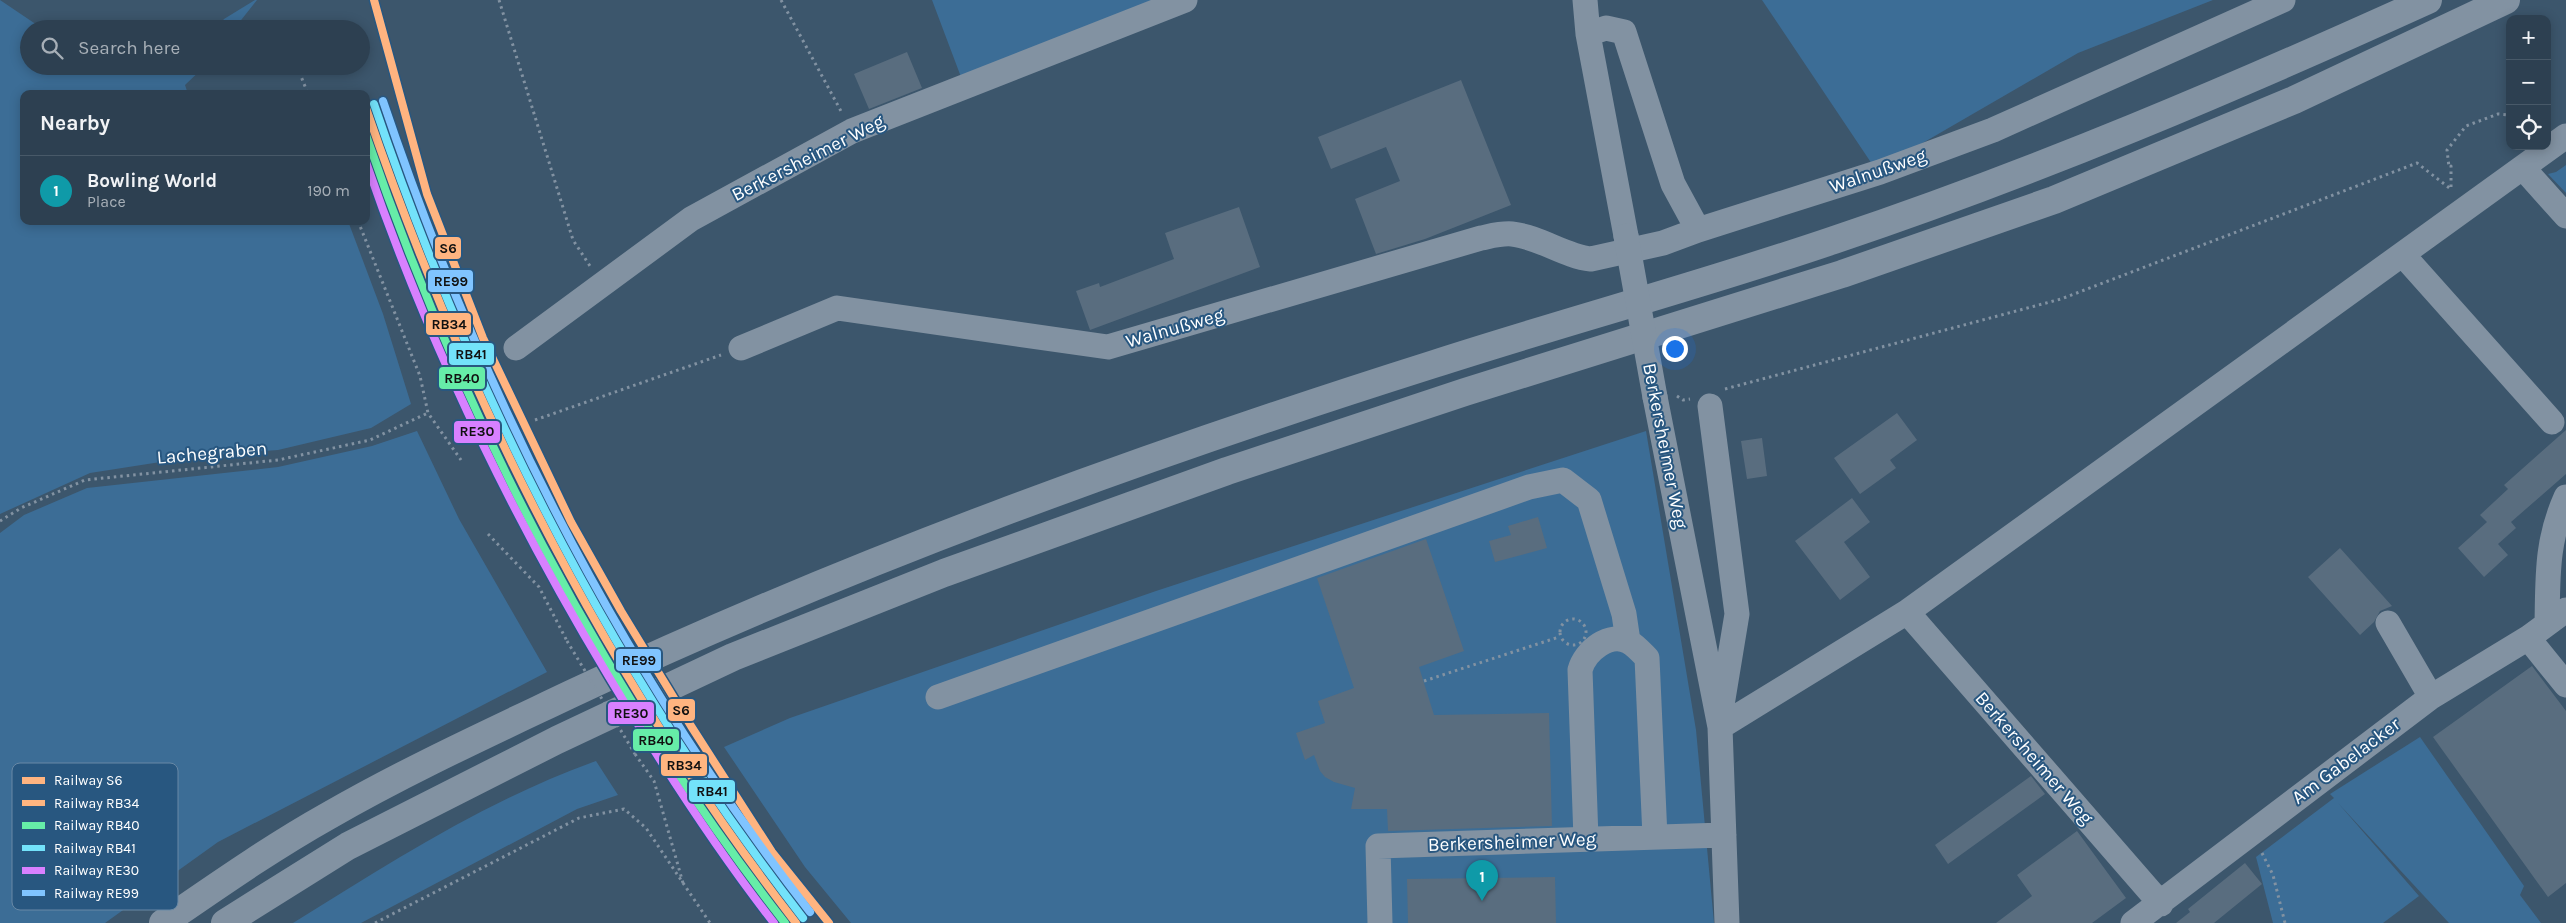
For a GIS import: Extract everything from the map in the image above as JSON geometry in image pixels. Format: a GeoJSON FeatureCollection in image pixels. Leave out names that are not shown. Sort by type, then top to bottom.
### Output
{"type":"FeatureCollection","features":[{"type":"Feature","properties":{"kind":"highway"},"geometry":{"type":"LineString","coordinates":[[163,923],[329,816],[426,765],[682,642],[837,577],[1090,482],[1324,399],[1442,361],[1681,290],[1837,239],[2058,160],[2274,70],[2428,0]]}},
{"type":"Feature","properties":{"kind":"highway"},"geometry":{"type":"LineString","coordinates":[[225,923],[348,846],[557,740],[742,654],[944,573],[1218,474],[1456,394],[1842,274],[2054,200],[2294,100],[2506,0]]}},
{"type":"Feature","properties":{"kind":"street","name":"Berkersheimer Weg"},"geometry":{"type":"LineString","coordinates":[[516,348],[691,219],[852,131],[1184,0]]}},
{"type":"Feature","properties":{"kind":"street","name":"Berkersheimer Weg"},"geometry":{"type":"LineString","coordinates":[[1585,0],[1588,34],[1655,396],[1720,727],[1727,923]]}},
{"type":"Feature","properties":{"kind":"street","name":"Walnußweg"},"geometry":{"type":"LineString","coordinates":[[741,348],[837,308],[1108,347],[1481,238],[1512,234],[1531,239],[1581,258],[1606,257],[1663,243],[1880,172],[1993,130],[2282,0]]}},
{"type":"Feature","properties":{"kind":"street"},"geometry":{"type":"LineString","coordinates":[[1588,34],[1606,28],[1624,32],[1673,184],[1698,230]]}},
{"type":"Feature","properties":{"kind":"street"},"geometry":{"type":"LineString","coordinates":[[1720,727],[1907,612],[2566,136]]}},
{"type":"Feature","properties":{"kind":"street"},"geometry":{"type":"LineString","coordinates":[[2523,168],[2566,216]]}},
{"type":"Feature","properties":{"kind":"street"},"geometry":{"type":"LineString","coordinates":[[2403,255],[2552,422]]}},
{"type":"Feature","properties":{"kind":"street"},"geometry":{"type":"LineString","coordinates":[[1710,406],[1736,614],[1720,727]]}},
{"type":"Feature","properties":{"kind":"street"},"geometry":{"type":"LineString","coordinates":[[938,697],[1520,491],[1563,480],[1589,500],[1624,614],[1628,641],[1647,658],[1655,837]]}},
{"type":"Feature","properties":{"kind":"street"},"geometry":{"type":"LineString","coordinates":[[2566,497],[2555,521],[2549,548],[2547,624],[2566,685]]}},
{"type":"Feature","properties":{"kind":"street","name":"Berkersheimer Weg"},"geometry":{"type":"LineString","coordinates":[[1907,612],[2161,904]]}},
{"type":"Feature","properties":{"kind":"street"},"geometry":{"type":"LineString","coordinates":[[2388,623],[2431,698]]}},
{"type":"Feature","properties":{"kind":"street","name":"Am Gabelacker"},"geometry":{"type":"LineString","coordinates":[[2137,922],[2249,833],[2431,698],[2547,624]]}},
{"type":"Feature","properties":{"kind":"street"},"geometry":{"type":"LineString","coordinates":[[1586,839],[1580,670],[1582,662],[1600,642],[1628,641]]}},
{"type":"Feature","properties":{"kind":"street","name":"Berkersheimer Weg"},"geometry":{"type":"LineString","coordinates":[[1380,923],[1378,846],[1724,835]]}},
{"type":"Feature","properties":{"kind":"path"},"geometry":{"type":"LineString","coordinates":[[499,0],[573,240],[602,285]]}},
{"type":"Feature","properties":{"kind":"path"},"geometry":{"type":"LineString","coordinates":[[781,0],[852,131]]}},
{"type":"Feature","properties":{"kind":"path"},"geometry":{"type":"LineString","coordinates":[[301,75],[306,90]]}},
{"type":"Feature","properties":{"kind":"path"},"geometry":{"type":"LineString","coordinates":[[2451,187],[2451,166],[2449,167],[2447,150],[2466,126],[2498,114],[2506,115]]}},
{"type":"Feature","properties":{"kind":"path"},"geometry":{"type":"LineString","coordinates":[[1710,406],[1711,392],[2061,299],[2417,163],[2451,187],[2454,192]]}},
{"type":"Feature","properties":{"kind":"path"},"geometry":{"type":"LineString","coordinates":[[360,225],[420,376],[428,413],[461,460]]}},
{"type":"Feature","properties":{"kind":"path"},"geometry":{"type":"LineString","coordinates":[[535,420],[741,348]]}},
{"type":"Feature","properties":{"kind":"path","name":"Lachegraben"},"geometry":{"type":"LineString","coordinates":[[0,521],[21,508],[85,480],[278,460],[370,440],[428,413]]}},
{"type":"Feature","properties":{"kind":"path"},"geometry":{"type":"LineString","coordinates":[[488,534],[538,587],[567,641],[635,754],[654,781],[685,888]]}},
{"type":"Feature","properties":{"kind":"path"},"geometry":{"type":"LineString","coordinates":[[1577,619],[1586,627],[1586,637],[1579,645],[1568,646],[1559,637],[1559,628],[1567,620],[1577,619]]}},
{"type":"Feature","properties":{"kind":"path"},"geometry":{"type":"LineString","coordinates":[[1424,681],[1559,637]]}},
{"type":"Feature","properties":{"kind":"path"},"geometry":{"type":"LineString","coordinates":[[375,923],[579,818],[624,809],[646,828],[710,923]]}},
{"type":"Feature","properties":{"kind":"path"},"geometry":{"type":"LineString","coordinates":[[2249,833],[2267,860],[2273,875],[2285,923]]}},
{"type":"Feature","properties":{"kind":"shaded area"},"geometry":{"type":"Polygon","coordinates":[[[0,0],[30,20],[20,20],[20,75],[196,75],[185,85],[187,90],[20,90],[20,225],[350,225],[383,314],[411,404],[371,428],[278,450],[199,456],[90,473],[0,514],[0,0]]]}},
{"type":"Feature","properties":{"kind":"shaded area"},"geometry":{"type":"Polygon","coordinates":[[[255,0],[257,0],[241,20],[224,19],[255,0]]]}},
{"type":"Feature","properties":{"kind":"shaded area"},"geometry":{"type":"Polygon","coordinates":[[[932,0],[1153,0],[961,77],[932,0]]]}},
{"type":"Feature","properties":{"kind":"shaded area"},"geometry":{"type":"Polygon","coordinates":[[[1762,0],[2213,0],[2078,53],[1876,170],[1762,0]]]}},
{"type":"Feature","properties":{"kind":"shaded area"},"geometry":{"type":"Polygon","coordinates":[[[2566,165],[2566,193],[2548,174],[2556,172],[2566,165]]]}},
{"type":"Feature","properties":{"kind":"shaded area"},"geometry":{"type":"Polygon","coordinates":[[[417,431],[459,519],[547,672],[218,842],[178,871],[178,763],[12,763],[12,910],[123,910],[105,923],[0,923],[0,533],[24,515],[87,488],[278,467],[372,446],[417,431]]]}},
{"type":"Feature","properties":{"kind":"shaded area"},"geometry":{"type":"Polygon","coordinates":[[[1646,431],[1696,730],[1714,923],[851,923],[805,867],[724,747],[790,718],[1156,591],[1646,431]]]}},
{"type":"Feature","properties":{"kind":"shaded area"},"geometry":{"type":"Polygon","coordinates":[[[2420,737],[2524,886],[2520,895],[2541,923],[2449,923],[2338,803],[2419,896],[2383,923],[2273,923],[2256,857],[2334,798],[2330,794],[2420,737]]]}},
{"type":"Feature","properties":{"kind":"shaded area"},"geometry":{"type":"Polygon","coordinates":[[[596,761],[618,795],[577,809],[361,923],[293,923],[440,834],[516,794],[596,761]]]}},
{"type":"Feature","properties":{"kind":"building"},"geometry":{"type":"Polygon","coordinates":[[[907,52],[922,88],[869,109],[854,74],[907,52]]]}},
{"type":"Feature","properties":{"kind":"building"},"geometry":{"type":"Polygon","coordinates":[[[1461,80],[1511,205],[1425,239],[1376,254],[1355,199],[1400,181],[1386,147],[1331,169],[1318,137],[1461,80]]]}},
{"type":"Feature","properties":{"kind":"building"},"geometry":{"type":"Polygon","coordinates":[[[1239,207],[1260,267],[1090,330],[1076,291],[1099,283],[1100,287],[1174,259],[1165,233],[1239,207]]]}},
{"type":"Feature","properties":{"kind":"building"},"geometry":{"type":"Polygon","coordinates":[[[1897,413],[1917,440],[1890,460],[1896,468],[1860,494],[1834,458],[1897,413]]]}},
{"type":"Feature","properties":{"kind":"building"},"geometry":{"type":"Polygon","coordinates":[[[2566,430],[2566,474],[2511,522],[2516,528],[2498,544],[2508,555],[2484,577],[2458,548],[2487,522],[2480,515],[2508,489],[2504,485],[2566,430]]]}},
{"type":"Feature","properties":{"kind":"building"},"geometry":{"type":"Polygon","coordinates":[[[1762,438],[1767,476],[1747,479],[1741,441],[1762,438]]]}},
{"type":"Feature","properties":{"kind":"building"},"geometry":{"type":"Polygon","coordinates":[[[1852,498],[1870,522],[1844,542],[1870,577],[1840,600],[1795,541],[1852,498]]]}},
{"type":"Feature","properties":{"kind":"building"},"geometry":{"type":"Polygon","coordinates":[[[1538,517],[1547,548],[1495,562],[1489,541],[1511,535],[1508,526],[1538,517]]]}},
{"type":"Feature","properties":{"kind":"building"},"geometry":{"type":"Polygon","coordinates":[[[1426,539],[1464,651],[1419,667],[1434,715],[1549,713],[1552,826],[1388,831],[1387,809],[1351,809],[1355,788],[1334,782],[1325,777],[1320,771],[1314,755],[1305,760],[1296,733],[1325,723],[1318,701],[1354,688],[1317,578],[1426,539]]]}},
{"type":"Feature","properties":{"kind":"building"},"geometry":{"type":"Polygon","coordinates":[[[2340,548],[2392,606],[2380,611],[2374,622],[2360,635],[2308,577],[2340,548]]]}},
{"type":"Feature","properties":{"kind":"building"},"geometry":{"type":"Polygon","coordinates":[[[2532,666],[2566,711],[2566,883],[2548,897],[2433,737],[2532,666]]]}},
{"type":"Feature","properties":{"kind":"building"},"geometry":{"type":"Polygon","coordinates":[[[2031,776],[2045,794],[1948,864],[1935,845],[2031,776]]]}},
{"type":"Feature","properties":{"kind":"building"},"geometry":{"type":"Polygon","coordinates":[[[2077,831],[2126,898],[2092,923],[1996,923],[2032,896],[2017,875],[2077,831]]]}},
{"type":"Feature","properties":{"kind":"building"},"geometry":{"type":"Polygon","coordinates":[[[2245,863],[2262,884],[2214,923],[2176,923],[2190,912],[2188,909],[2245,863]]]}},
{"type":"Feature","properties":{"kind":"building"},"geometry":{"type":"Polygon","coordinates":[[[1555,877],[1556,923],[1408,923],[1407,879],[1555,877]]]}},
{"type":"Feature","properties":{"kind":"rail line","name":"S6"},"geometry":{"type":"LineString","coordinates":[[374,0],[427,194],[483,338],[571,522],[621,611],[691,726],[772,852],[829,923]]}},
{"type":"Feature","properties":{"kind":"rail line","name":"RE99"},"geometry":{"type":"LineString","coordinates":[[383,101],[422,209],[464,316],[511,421],[562,524],[618,625],[677,724],[741,819],[810,912]]}},
{"type":"Feature","properties":{"kind":"rail line","name":"RB41"},"geometry":{"type":"LineString","coordinates":[[374,104],[413,213],[456,320],[503,426],[555,529],[610,630],[670,729],[734,825],[803,918]]}},
{"type":"Feature","properties":{"kind":"rail line","name":"RB34"},"geometry":{"type":"LineString","coordinates":[[370,119],[405,217],[449,324],[496,430],[548,533],[603,634],[663,733],[727,830],[796,923]]}},
{"type":"Feature","properties":{"kind":"rail line","name":"RB40"},"geometry":{"type":"LineString","coordinates":[[370,146],[404,240],[446,344],[493,446],[543,546],[598,644],[656,740],[719,833],[785,923]]}},
{"type":"Feature","properties":{"kind":"rail line","name":"RE30"},"geometry":{"type":"LineString","coordinates":[[370,173],[416,295],[444,361],[505,490],[538,553],[609,677],[668,772],[708,833],[774,923]]}},
{"type":"Feature","properties":{"kind":"place","name":"Bowling World"},"geometry":{"type":"Point","coordinates":[1482,901]}}]}
